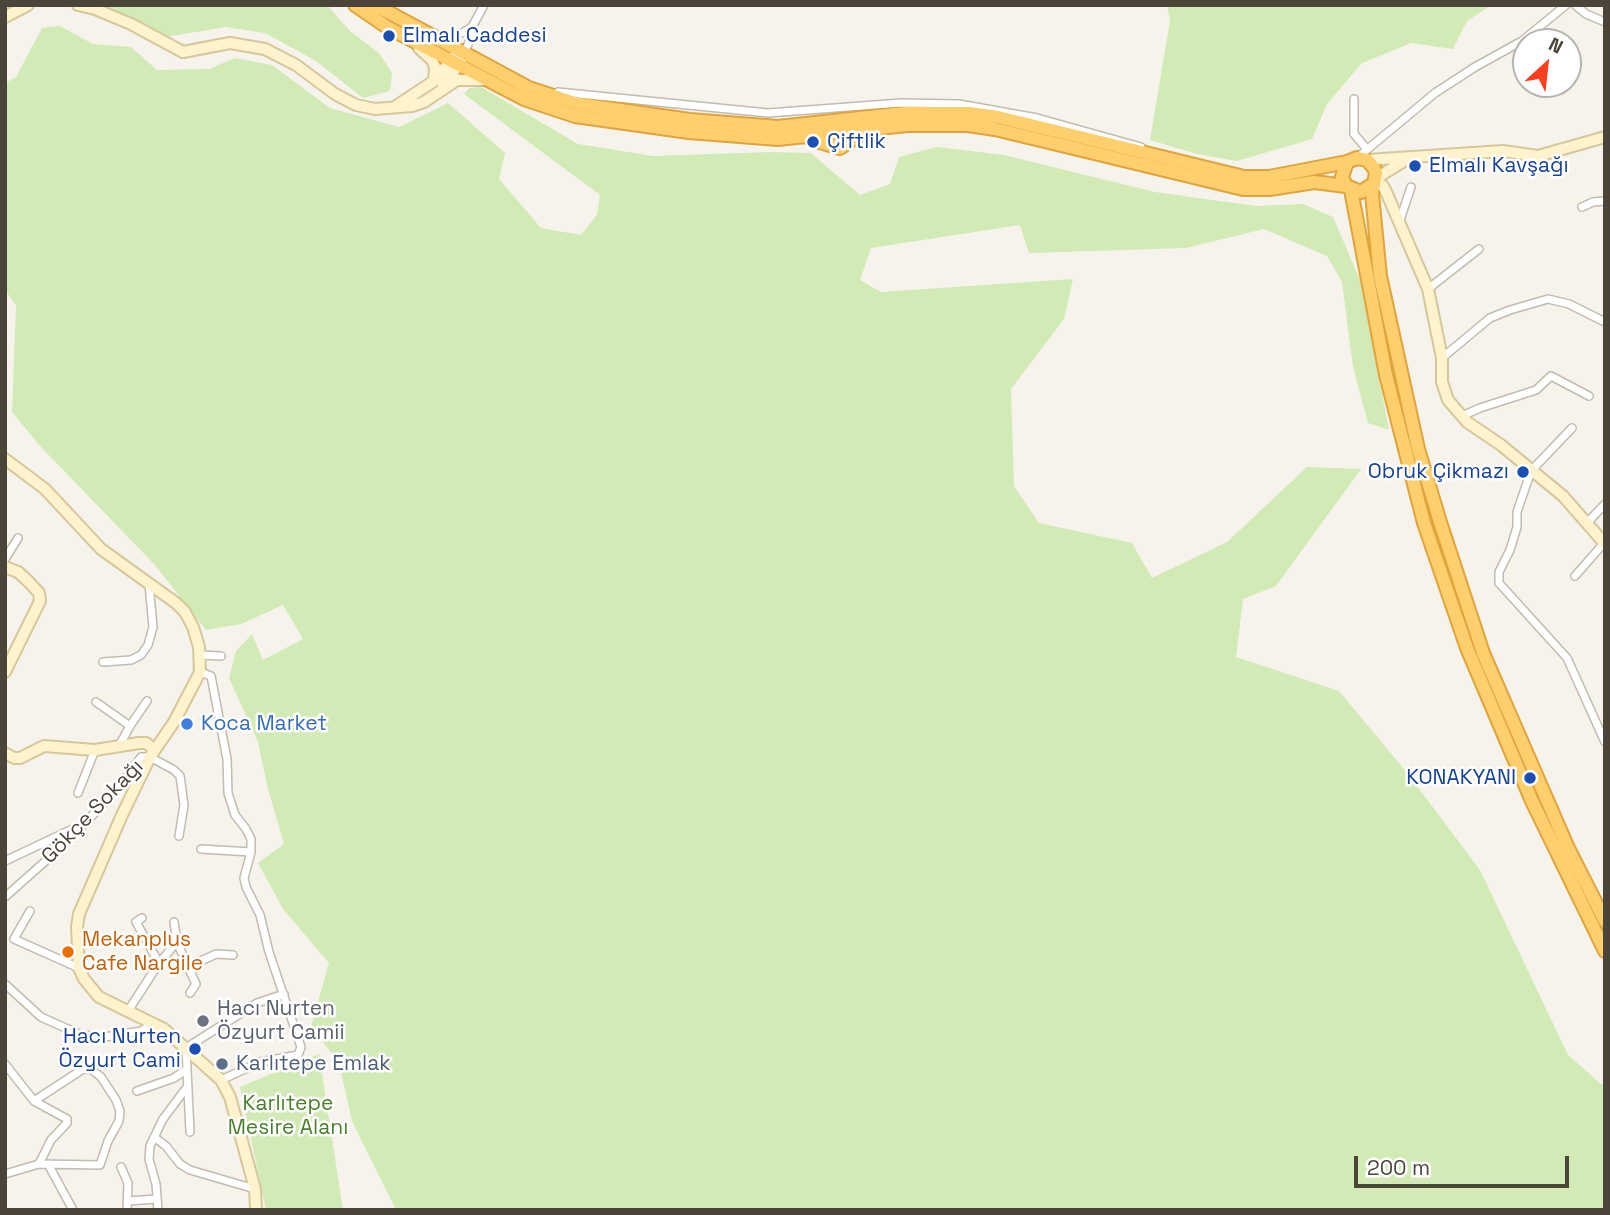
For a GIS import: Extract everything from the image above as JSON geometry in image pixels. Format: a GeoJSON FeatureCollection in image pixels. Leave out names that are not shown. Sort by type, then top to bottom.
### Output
{"type":"FeatureCollection","features":[{"type":"Feature","properties":{"kind":"highway"},"geometry":{"type":"LineString","coordinates":[[355,5],[397,32],[458,60],[578,104],[714,122],[778,127],[906,113],[969,113],[998,117],[1244,177],[1269,177],[1359,157],[1374,168],[1372,194],[1380,276],[1418,449],[1440,522],[1483,653],[1567,846],[1605,921]]}},
{"type":"Feature","properties":{"kind":"highway"},"geometry":{"type":"LineString","coordinates":[[375,5],[427,34],[458,60],[524,99],[575,116],[737,137],[778,139],[906,125],[968,125],[995,129],[1243,189],[1270,189],[1314,182],[1366,190],[1375,181]]}},
{"type":"Feature","properties":{"kind":"highway"},"geometry":{"type":"LineString","coordinates":[[1359,157],[1342,177],[1349,188],[1386,374],[1424,523],[1467,648],[1510,750],[1543,825],[1605,951]]}},
{"type":"Feature","properties":{"kind":"main road"},"geometry":{"type":"LineString","coordinates":[[5,17],[28,5]]}},
{"type":"Feature","properties":{"kind":"main road"},"geometry":{"type":"LineString","coordinates":[[78,5],[131,24],[183,52],[229,43],[265,49],[296,65],[335,94],[356,105],[375,108],[412,106],[424,102],[458,60]]}},
{"type":"Feature","properties":{"kind":"main road"},"geometry":{"type":"LineString","coordinates":[[397,32],[432,60],[437,86]]}},
{"type":"Feature","properties":{"kind":"main road"},"geometry":{"type":"LineString","coordinates":[[437,86],[457,80],[490,80]]}},
{"type":"Feature","properties":{"kind":"main road"},"geometry":{"type":"LineString","coordinates":[[1359,157],[1407,159],[1503,151],[1538,156],[1605,137]]}},
{"type":"Feature","properties":{"kind":"main road"},"geometry":{"type":"LineString","coordinates":[[1407,159],[1375,181],[1383,186],[1428,289],[1442,358],[1442,382],[1448,400],[1462,416],[1563,496],[1604,544]]}},
{"type":"Feature","properties":{"kind":"main road"},"geometry":{"type":"LineString","coordinates":[[5,459],[44,489],[101,549],[185,612],[193,627],[201,671],[174,722],[152,753],[79,914],[79,968],[84,979],[99,997],[155,1023],[220,1080],[230,1097],[255,1189],[256,1210]]}},
{"type":"Feature","properties":{"kind":"main road"},"geometry":{"type":"LineString","coordinates":[[5,568],[19,572],[39,593],[40,601],[5,672]]}},
{"type":"Feature","properties":{"kind":"main road"},"geometry":{"type":"LineString","coordinates":[[5,753],[19,758],[37,748],[52,746],[95,750],[146,743],[152,753]]}},
{"type":"Feature","properties":{"kind":"street"},"geometry":{"type":"LineString","coordinates":[[458,60],[484,5]]}},
{"type":"Feature","properties":{"kind":"street"},"geometry":{"type":"LineString","coordinates":[[1354,99],[1354,134],[1359,157],[1435,93],[1522,41],[1565,5]]}},
{"type":"Feature","properties":{"kind":"street"},"geometry":{"type":"LineString","coordinates":[[1575,5],[1586,14],[1605,22]]}},
{"type":"Feature","properties":{"kind":"street"},"geometry":{"type":"LineString","coordinates":[[427,34],[452,37],[472,27]]}},
{"type":"Feature","properties":{"kind":"street"},"geometry":{"type":"LineString","coordinates":[[1399,224],[1411,187]]}},
{"type":"Feature","properties":{"kind":"street"},"geometry":{"type":"LineString","coordinates":[[1582,207],[1605,201]]}},
{"type":"Feature","properties":{"kind":"street"},"geometry":{"type":"LineString","coordinates":[[1428,289],[1479,250]]}},
{"type":"Feature","properties":{"kind":"street"},"geometry":{"type":"LineString","coordinates":[[1442,358],[1490,318],[1548,299],[1569,304],[1605,322]]}},
{"type":"Feature","properties":{"kind":"street"},"geometry":{"type":"LineString","coordinates":[[1462,416],[1536,390],[1551,376],[1589,396]]}},
{"type":"Feature","properties":{"kind":"street"},"geometry":{"type":"LineString","coordinates":[[1572,428],[1531,471],[1517,512],[1517,527],[1510,550],[1499,572],[1499,583],[1567,657],[1605,742]]}},
{"type":"Feature","properties":{"kind":"street"},"geometry":{"type":"LineString","coordinates":[[1587,523],[1605,504]]}},
{"type":"Feature","properties":{"kind":"street"},"geometry":{"type":"LineString","coordinates":[[5,559],[18,538]]}},
{"type":"Feature","properties":{"kind":"street"},"geometry":{"type":"LineString","coordinates":[[1575,576],[1604,544]]}},
{"type":"Feature","properties":{"kind":"street"},"geometry":{"type":"LineString","coordinates":[[103,662],[131,660],[149,645],[153,627],[149,583]]}},
{"type":"Feature","properties":{"kind":"street"},"geometry":{"type":"LineString","coordinates":[[200,655],[221,656]]}},
{"type":"Feature","properties":{"kind":"street"},"geometry":{"type":"LineString","coordinates":[[201,671],[211,676],[227,759],[228,793],[235,816],[251,839],[251,852],[244,878],[246,887],[260,915],[269,952],[298,1034],[300,1052],[286,1058],[260,1062],[220,1080]]}},
{"type":"Feature","properties":{"kind":"street"},"geometry":{"type":"LineString","coordinates":[[119,747],[147,701]]}},
{"type":"Feature","properties":{"kind":"street"},"geometry":{"type":"LineString","coordinates":[[96,702],[130,726]]}},
{"type":"Feature","properties":{"kind":"street"},"geometry":{"type":"LineString","coordinates":[[78,793],[95,750]]}},
{"type":"Feature","properties":{"kind":"street"},"geometry":{"type":"LineString","coordinates":[[152,753],[180,776],[184,805],[179,836]]}},
{"type":"Feature","properties":{"kind":"street","name":"Gökçe Sokağı"},"geometry":{"type":"LineString","coordinates":[[5,897],[87,822],[120,786],[136,761],[152,753]]}},
{"type":"Feature","properties":{"kind":"street"},"geometry":{"type":"LineString","coordinates":[[5,861],[87,822]]}},
{"type":"Feature","properties":{"kind":"street"},"geometry":{"type":"LineString","coordinates":[[201,849],[251,852]]}},
{"type":"Feature","properties":{"kind":"street"},"geometry":{"type":"LineString","coordinates":[[30,911],[14,939],[79,968]]}},
{"type":"Feature","properties":{"kind":"street"},"geometry":{"type":"LineString","coordinates":[[142,918],[136,922],[159,963]]}},
{"type":"Feature","properties":{"kind":"street"},"geometry":{"type":"LineString","coordinates":[[174,922],[177,942],[196,984],[190,993]]}},
{"type":"Feature","properties":{"kind":"street"},"geometry":{"type":"LineString","coordinates":[[128,1011],[159,963],[177,942]]}},
{"type":"Feature","properties":{"kind":"street"},"geometry":{"type":"LineString","coordinates":[[188,967],[216,954],[233,955]]}},
{"type":"Feature","properties":{"kind":"street"},"geometry":{"type":"LineString","coordinates":[[5,984],[41,1017],[81,1035],[105,1037],[141,1031],[155,1023]]}},
{"type":"Feature","properties":{"kind":"street"},"geometry":{"type":"LineString","coordinates":[[190,1132],[186,1048],[257,1003],[284,994]]}},
{"type":"Feature","properties":{"kind":"street"},"geometry":{"type":"LineString","coordinates":[[5,1064],[34,1101],[67,1119],[51,1140],[44,1164],[73,1210]]}},
{"type":"Feature","properties":{"kind":"street"},"geometry":{"type":"LineString","coordinates":[[5,1174],[44,1164],[100,1165],[108,1141],[119,1121],[120,1106],[100,1077],[91,1069],[83,1069],[34,1101]]}},
{"type":"Feature","properties":{"kind":"street"},"geometry":{"type":"LineString","coordinates":[[137,1091],[186,1070]]}},
{"type":"Feature","properties":{"kind":"street"},"geometry":{"type":"LineString","coordinates":[[158,1210],[156,1184],[149,1159],[154,1138],[163,1119],[187,1087]]}},
{"type":"Feature","properties":{"kind":"street"},"geometry":{"type":"LineString","coordinates":[[154,1138],[166,1146],[180,1164],[190,1170],[255,1189]]}},
{"type":"Feature","properties":{"kind":"street"},"geometry":{"type":"LineString","coordinates":[[121,1167],[128,1183],[128,1206],[157,1199]]}},
{"type":"Feature","properties":{"kind":"street"},"geometry":{"type":"LineString","coordinates":[[65,1210],[67,1200]]}},
{"type":"Feature","properties":{"kind":"green space"},"geometry":{"type":"Polygon","coordinates":[[[98,5],[327,5],[350,31],[380,54],[392,73],[390,91],[363,98],[316,61],[265,33],[226,27],[166,37],[98,5]]]}},
{"type":"Feature","properties":{"kind":"green space"},"geometry":{"type":"Polygon","coordinates":[[[1167,5],[1491,5],[1467,21],[1453,49],[1411,43],[1362,63],[1327,104],[1312,139],[1237,161],[1197,154],[1150,140],[1170,21],[1167,5]]]}},
{"type":"Feature","properties":{"kind":"green space"},"geometry":{"type":"Polygon","coordinates":[[[60,26],[93,44],[131,47],[157,70],[209,69],[235,58],[272,65],[330,108],[399,127],[448,103],[505,153],[499,179],[541,228],[581,235],[597,215],[600,195],[464,94],[469,88],[481,87],[578,144],[653,156],[811,153],[860,195],[890,184],[899,157],[937,147],[1004,155],[1155,192],[1256,206],[1303,204],[1333,217],[1360,280],[1389,430],[1368,423],[1353,367],[1342,282],[1327,256],[1264,229],[1186,248],[1029,253],[1020,225],[871,248],[860,280],[881,292],[1073,279],[1064,319],[1011,389],[1014,486],[1039,523],[1132,543],[1152,578],[1227,542],[1307,467],[1361,469],[1276,586],[1243,599],[1236,657],[1339,691],[1408,774],[1480,870],[1568,1055],[1601,1084],[1605,1083],[1605,1210],[396,1210],[352,1121],[339,1063],[311,1027],[329,963],[283,909],[258,863],[284,844],[258,742],[229,678],[236,651],[252,634],[263,660],[303,639],[283,605],[241,624],[206,630],[155,565],[40,446],[12,412],[16,305],[5,290],[5,83],[16,77],[42,28],[60,26]]]}},
{"type":"Feature","properties":{"kind":"green space","name":"Karlıtepe Mesire Alanı"},"geometry":{"type":"Polygon","coordinates":[[[319,1054],[343,1210],[266,1210],[240,1087],[319,1054]]]}},
{"type":"Feature","properties":{"kind":"place","name":"Elmalı Caddesi"},"geometry":{"type":"Point","coordinates":[389,36]}},
{"type":"Feature","properties":{"kind":"place","name":"Çi̇ftli̇k"},"geometry":{"type":"Point","coordinates":[813,142]}},
{"type":"Feature","properties":{"kind":"place","name":"Elmalı Kavşağı"},"geometry":{"type":"Point","coordinates":[1415,166]}},
{"type":"Feature","properties":{"kind":"place","name":"Obruk Çikmazı"},"geometry":{"type":"Point","coordinates":[1523,472]}},
{"type":"Feature","properties":{"kind":"place","name":"Koca Market"},"geometry":{"type":"Point","coordinates":[187,724]}},
{"type":"Feature","properties":{"kind":"place","name":"KONAKYANI"},"geometry":{"type":"Point","coordinates":[1530,778]}},
{"type":"Feature","properties":{"kind":"place","name":"Mekanplus Cafe Nargile"},"geometry":{"type":"Point","coordinates":[68,952]}},
{"type":"Feature","properties":{"kind":"place","name":"Hacı Nurten Özyurt Camii"},"geometry":{"type":"Point","coordinates":[203,1021]}},
{"type":"Feature","properties":{"kind":"place","name":"Hacı Nurten Özyurt Cami"},"geometry":{"type":"Point","coordinates":[195,1049]}},
{"type":"Feature","properties":{"kind":"place","name":"Karlıtepe Emlak"},"geometry":{"type":"Point","coordinates":[222,1064]}}]}
